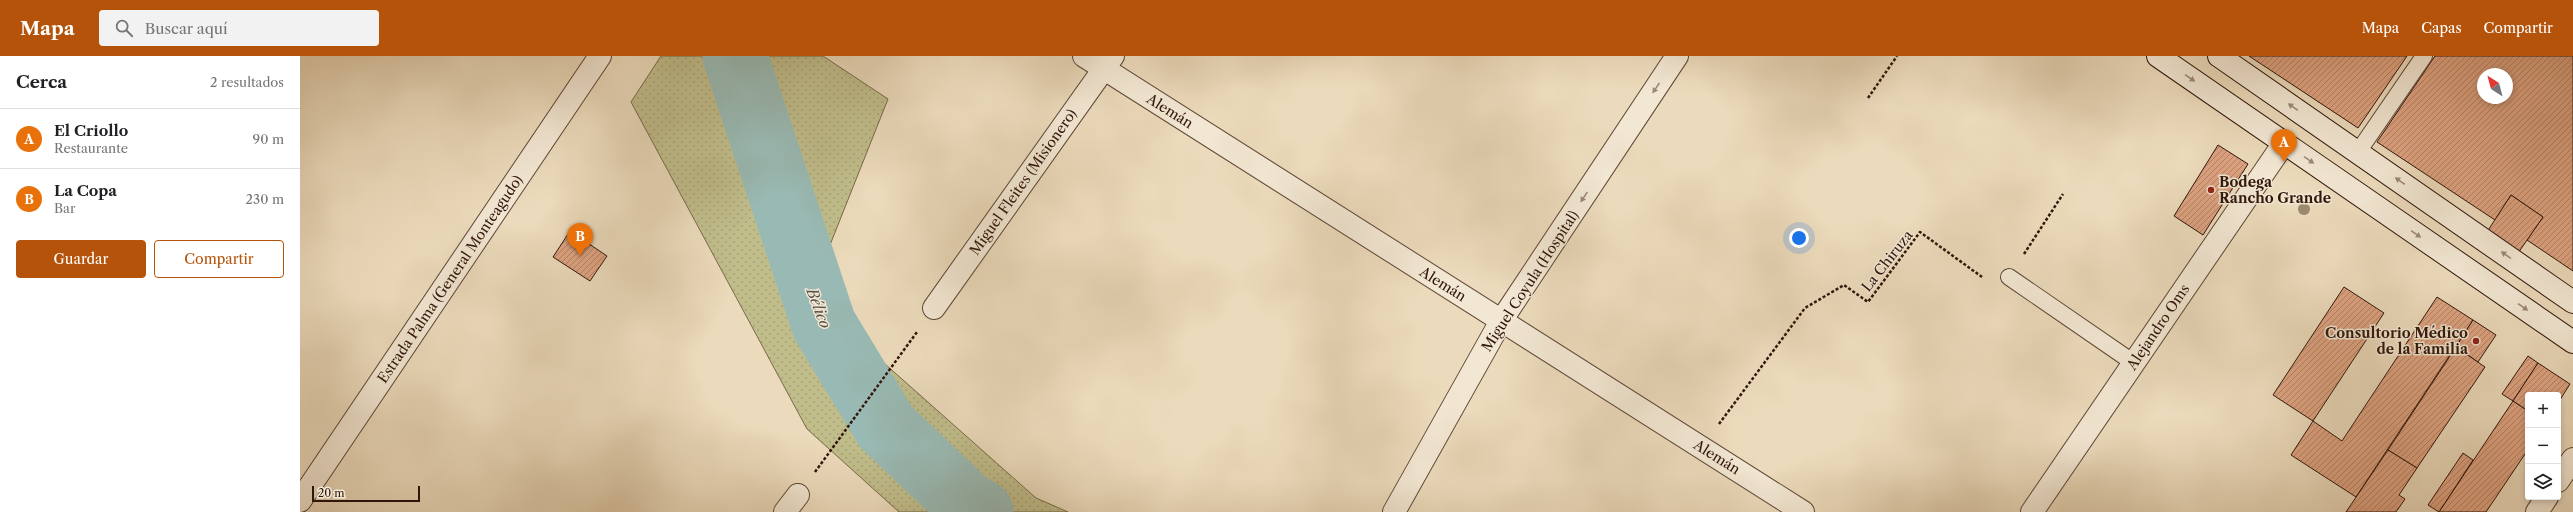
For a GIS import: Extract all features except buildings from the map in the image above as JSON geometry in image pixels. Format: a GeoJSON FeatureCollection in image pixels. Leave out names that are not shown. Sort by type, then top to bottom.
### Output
{"type":"FeatureCollection","features":[{"type":"Feature","properties":{"kind":"street","name":"Estrada Palma (General Monteagudo)"},"geometry":{"type":"LineString","coordinates":[[300,501],[600,56]]}},
{"type":"Feature","properties":{"kind":"street","name":"Alemán"},"geometry":{"type":"LineString","coordinates":[[1084,56],[1108,62],[1502,321],[1803,512]]}},
{"type":"Feature","properties":{"kind":"street","name":"Miguel Coyula (Hospital)"},"geometry":{"type":"LineString","coordinates":[[1394,512],[1502,321],[1677,56]]}},
{"type":"Feature","properties":{"kind":"street"},"geometry":{"type":"LineString","coordinates":[[2158,56],[2573,342]]}},
{"type":"Feature","properties":{"kind":"street"},"geometry":{"type":"LineString","coordinates":[[2219,56],[2573,302]]}},
{"type":"Feature","properties":{"kind":"street","name":"Miguel Fleites (Misionero)"},"geometry":{"type":"LineString","coordinates":[[934,308],[1108,62]]}},
{"type":"Feature","properties":{"kind":"street","name":"Alejandro Oms"},"geometry":{"type":"LineString","coordinates":[[2032,512],[2284,143]]}},
{"type":"Feature","properties":{"kind":"street"},"geometry":{"type":"LineString","coordinates":[[2561,477],[2573,459]]}},
{"type":"Feature","properties":{"kind":"street"},"geometry":{"type":"LineString","coordinates":[[2536,512],[2545,500]]}},
{"type":"Feature","properties":{"kind":"lane"},"geometry":{"type":"LineString","coordinates":[[2358,152],[2424,56]]}},
{"type":"Feature","properties":{"kind":"lane"},"geometry":{"type":"LineString","coordinates":[[2009,277],[2134,363]]}},
{"type":"Feature","properties":{"kind":"path"},"geometry":{"type":"LineString","coordinates":[[1868,98],[1897,56]]}},
{"type":"Feature","properties":{"kind":"path"},"geometry":{"type":"LineString","coordinates":[[2009,277],[2063,194]]}},
{"type":"Feature","properties":{"kind":"path","name":"La Chiruza"},"geometry":{"type":"LineString","coordinates":[[1702,448],[1805,308],[1844,285],[1868,302],[1920,232],[1989,282],[2009,277]]}},
{"type":"Feature","properties":{"kind":"path"},"geometry":{"type":"LineString","coordinates":[[791,503],[900,357]]}},
{"type":"Feature","properties":{"kind":"shaded area"},"geometry":{"type":"Polygon","coordinates":[[[661,56],[823,56],[888,99],[826,255],[867,348],[1036,498],[1068,512],[899,512],[807,429],[631,102],[661,56]]]}},
{"type":"Feature","properties":{"kind":"waterway","name":"Bélico"},"geometry":{"type":"LineString","coordinates":[[735,56],[824,325],[886,427],[967,504],[981,512]]}},
{"type":"Feature","properties":{"kind":"place","name":"El Criollo"},"geometry":{"type":"Point","coordinates":[2284,162]}},
{"type":"Feature","properties":{"kind":"place","name":"Bodega Rancho Grande"},"geometry":{"type":"Point","coordinates":[2211,190]}},
{"type":"Feature","properties":{"kind":"place","name":"La Copa"},"geometry":{"type":"Point","coordinates":[580,256]}},
{"type":"Feature","properties":{"kind":"place","name":"Consultorio Médico de la Familia"},"geometry":{"type":"Point","coordinates":[2476,341]}}]}
